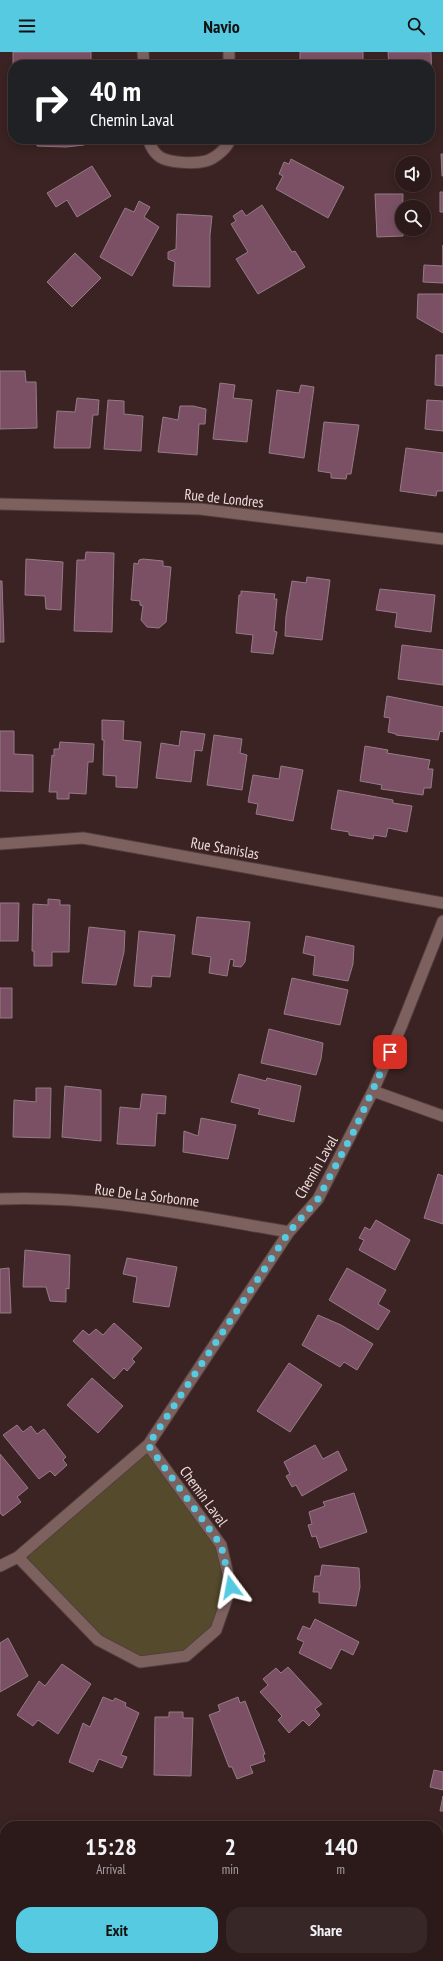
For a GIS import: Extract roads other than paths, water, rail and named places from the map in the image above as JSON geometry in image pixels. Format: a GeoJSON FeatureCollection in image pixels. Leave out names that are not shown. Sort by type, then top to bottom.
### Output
{"type":"FeatureCollection","features":[{"type":"Feature","properties":{"kind":"street"},"geometry":{"type":"LineString","coordinates":[[149,144],[160,156],[171,161],[199,162],[206,162],[218,154],[228,144]]}},
{"type":"Feature","properties":{"kind":"street","name":"Rue de Londres"},"geometry":{"type":"LineString","coordinates":[[0,504],[200,509],[443,539]]}},
{"type":"Feature","properties":{"kind":"street","name":"Rue Stanislas"},"geometry":{"type":"LineString","coordinates":[[0,844],[83,838],[443,903]]}},
{"type":"Feature","properties":{"kind":"street","name":"Chemin Laval"},"geometry":{"type":"LineString","coordinates":[[0,1566],[18,1557],[148,1445],[289,1232],[318,1199],[373,1091],[407,1013],[443,921]]}},
{"type":"Feature","properties":{"kind":"street"},"geometry":{"type":"LineString","coordinates":[[373,1091],[443,1116]]}},
{"type":"Feature","properties":{"kind":"street","name":"Rue De La Sorbonne"},"geometry":{"type":"LineString","coordinates":[[0,1199],[27,1198],[129,1206],[289,1232]]}},
{"type":"Feature","properties":{"kind":"street","name":"Chemin Laval"},"geometry":{"type":"LineString","coordinates":[[18,1557],[98,1640],[140,1662],[186,1656],[216,1630],[231,1587],[221,1545],[148,1445]]}}]}
